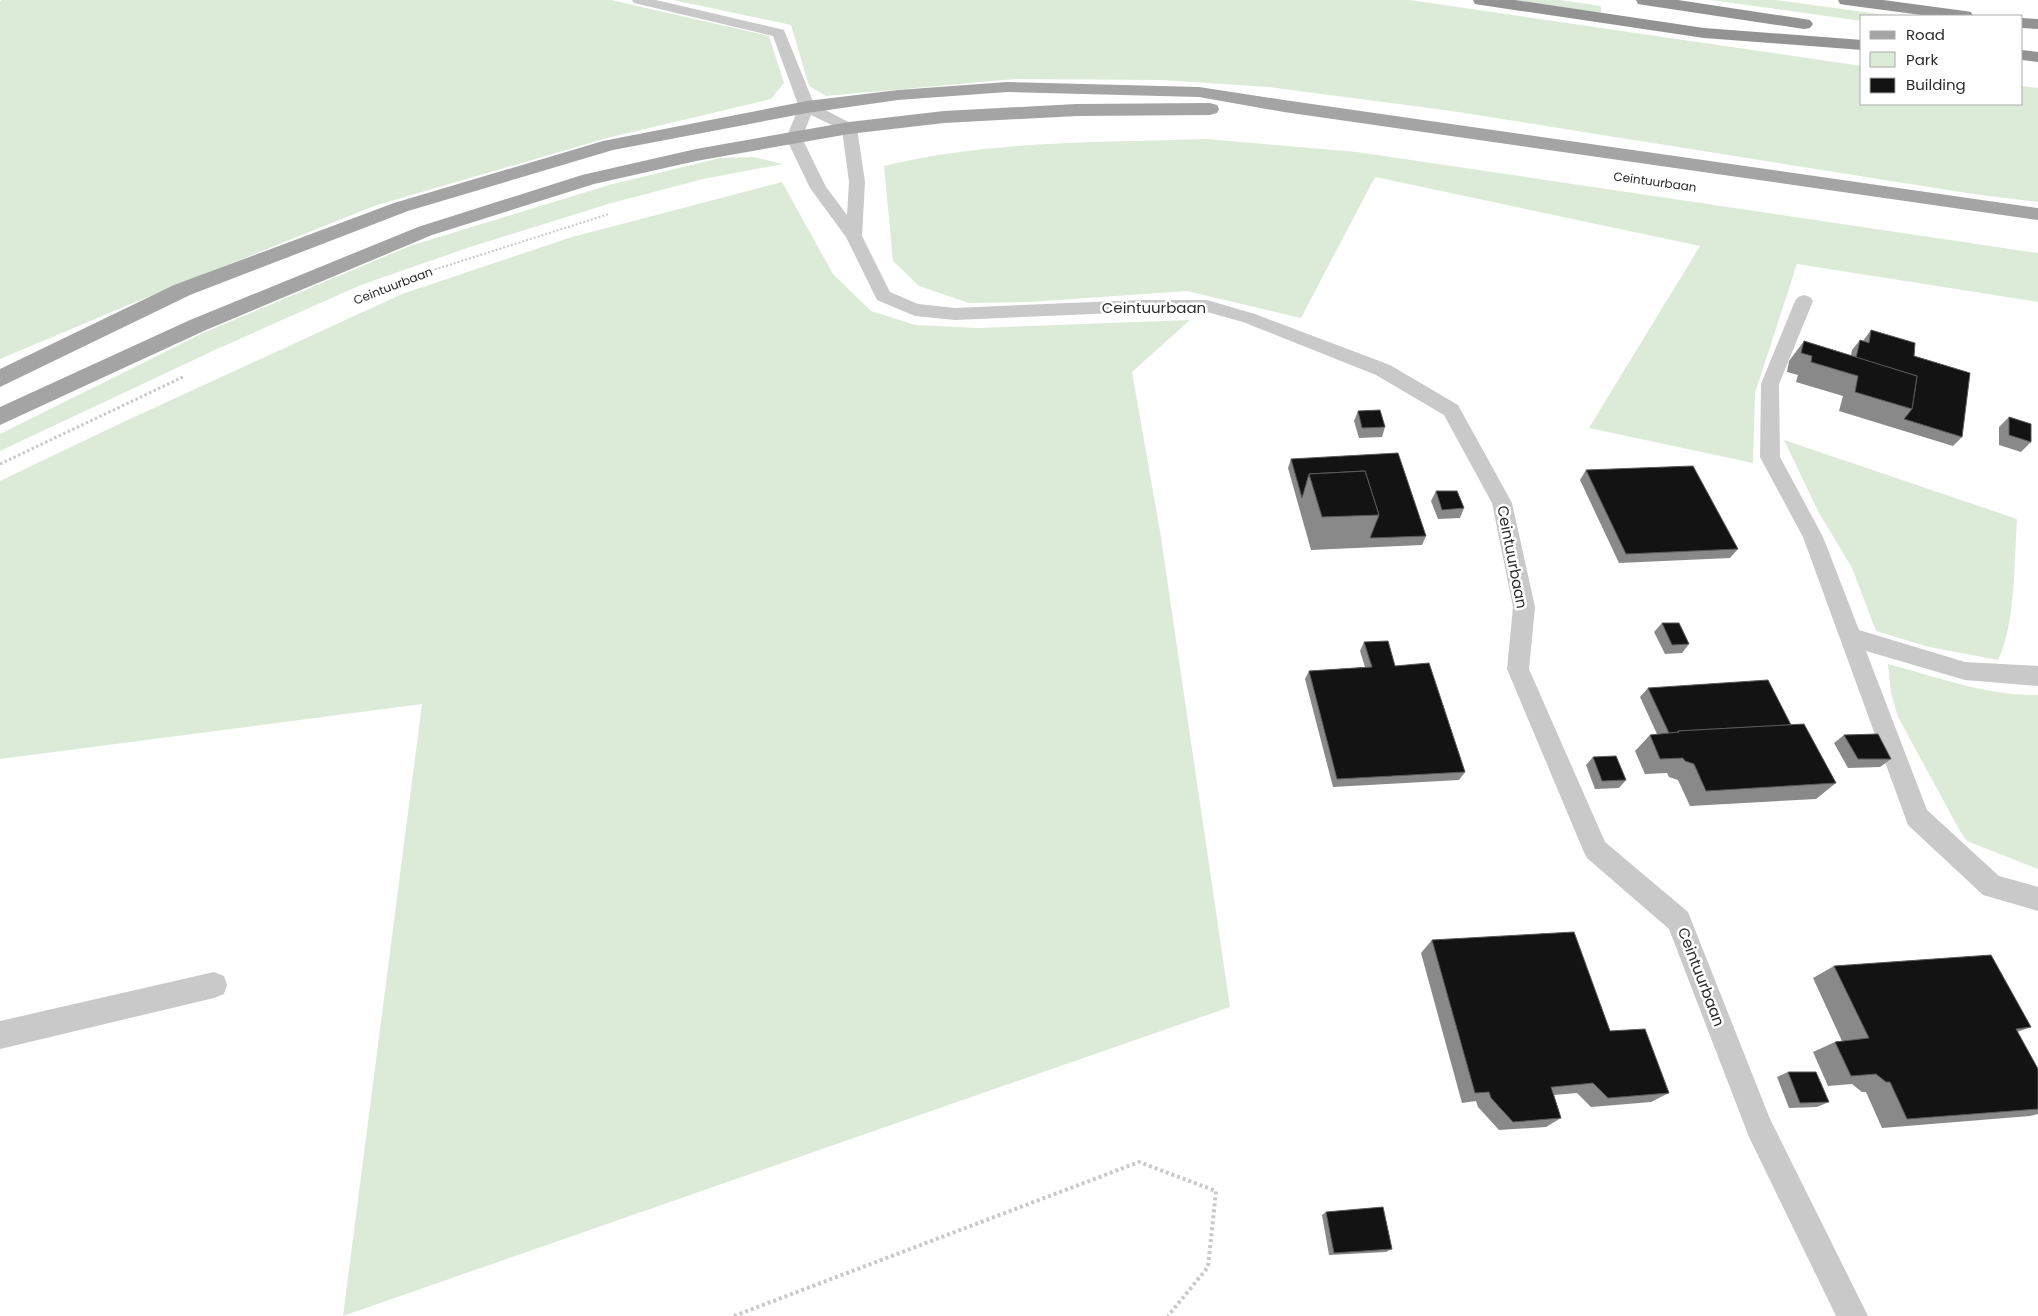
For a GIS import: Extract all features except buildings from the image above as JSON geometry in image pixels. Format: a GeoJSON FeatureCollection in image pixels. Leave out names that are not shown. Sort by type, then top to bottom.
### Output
{"type":"FeatureCollection","features":[{"type":"Feature","properties":{"kind":"highway"},"geometry":{"type":"LineString","coordinates":[[1481,0],[1704,33],[1860,45]]}},
{"type":"Feature","properties":{"kind":"highway"},"geometry":{"type":"LineString","coordinates":[[1644,0],[1860,33]]}},
{"type":"Feature","properties":{"kind":"highway"},"geometry":{"type":"LineString","coordinates":[[1846,0],[1957,15]]}},
{"type":"Feature","properties":{"kind":"highway"},"geometry":{"type":"LineString","coordinates":[[1872,0],[1957,15]]}},
{"type":"Feature","properties":{"kind":"highway"},"geometry":{"type":"LineString","coordinates":[[2023,23],[2038,24]]}},
{"type":"Feature","properties":{"kind":"highway"},"geometry":{"type":"LineString","coordinates":[[2023,56],[2038,58]]}},
{"type":"Feature","properties":{"kind":"main road","name":"Ceintuurbaan"},"geometry":{"type":"LineString","coordinates":[[0,379],[182,290],[401,207],[610,145],[807,107],[898,95],[1007,87],[1199,92],[1284,106],[2038,214]]}},
{"type":"Feature","properties":{"kind":"main road","name":"Ceintuurbaan"},"geometry":{"type":"LineString","coordinates":[[0,417],[198,325],[425,231],[589,179],[696,155],[849,128],[944,117],[1058,111],[1284,106]]}},
{"type":"Feature","properties":{"kind":"lane"},"geometry":{"type":"LineString","coordinates":[[639,0],[779,33],[807,107],[849,128]]}},
{"type":"Feature","properties":{"kind":"lane"},"geometry":{"type":"LineString","coordinates":[[794,138],[807,107]]}},
{"type":"Feature","properties":{"kind":"lane","name":"Ceintuurbaan"},"geometry":{"type":"LineString","coordinates":[[849,128],[857,182],[854,236]]}},
{"type":"Feature","properties":{"kind":"lane","name":"Ceintuurbaan"},"geometry":{"type":"LineString","coordinates":[[794,138],[818,188],[854,236],[883,296],[915,310],[955,314],[1140,306],[1207,306],[1249,318],[1383,370],[1451,410],[1502,503],[1524,606],[1518,669],[1596,850],[1679,921],[1759,1126],[1852,1316]]}},
{"type":"Feature","properties":{"kind":"lane"},"geometry":{"type":"LineString","coordinates":[[1804,301],[1770,384],[1770,458],[1813,537],[1917,817],[1992,886],[2038,899]]}},
{"type":"Feature","properties":{"kind":"lane"},"geometry":{"type":"LineString","coordinates":[[1851,637],[1965,671],[2038,676]]}},
{"type":"Feature","properties":{"kind":"lane"},"geometry":{"type":"LineString","coordinates":[[0,1036],[214,985]]}},
{"type":"Feature","properties":{"kind":"path","name":"Ceintuurbaan"},"geometry":{"type":"LineString","coordinates":[[421,274],[616,211]]}},
{"type":"Feature","properties":{"kind":"path"},"geometry":{"type":"LineString","coordinates":[[0,464],[189,374]]}},
{"type":"Feature","properties":{"kind":"path"},"geometry":{"type":"LineString","coordinates":[[734,1316],[1139,1162],[1216,1191],[1208,1267],[1168,1316]]}},
{"type":"Feature","properties":{"kind":"green space"},"geometry":{"type":"Polygon","coordinates":[[[2,0],[611,0],[769,36],[784,83],[771,99],[607,138],[374,206],[0,359],[0,2],[2,0]]]}},
{"type":"Feature","properties":{"kind":"green space"},"geometry":{"type":"Polygon","coordinates":[[[673,0],[1410,0],[1860,66],[1860,105],[2023,105],[2023,86],[2038,88],[2038,202],[1973,194],[1452,111],[1269,87],[1162,80],[1015,79],[826,96],[809,86],[791,25],[673,0]]]}},
{"type":"Feature","properties":{"kind":"green space"},"geometry":{"type":"Polygon","coordinates":[[[1515,0],[1560,0],[1601,6],[1601,13],[1515,0]]]}},
{"type":"Feature","properties":{"kind":"green space"},"geometry":{"type":"Polygon","coordinates":[[[1711,0],[1776,0],[1887,15],[1860,15],[1860,21],[1711,0]]]}},
{"type":"Feature","properties":{"kind":"green space"},"geometry":{"type":"Polygon","coordinates":[[[1206,139],[1357,152],[2038,253],[2038,302],[1797,264],[1755,393],[1753,463],[1589,428],[1700,246],[1375,177],[1301,318],[1187,291],[1030,302],[969,303],[919,286],[893,261],[884,166],[963,151],[1004,147],[1084,142],[1206,139]]]}},
{"type":"Feature","properties":{"kind":"green space"},"geometry":{"type":"Polygon","coordinates":[[[753,157],[783,164],[703,179],[608,204],[467,248],[361,285],[217,349],[0,451],[0,434],[203,333],[410,246],[609,185],[720,158],[753,157]]]}},
{"type":"Feature","properties":{"kind":"green space"},"geometry":{"type":"Polygon","coordinates":[[[782,182],[833,274],[871,311],[915,325],[979,328],[1190,320],[1132,372],[1160,531],[1230,1007],[343,1316],[422,704],[0,759],[0,481],[402,294],[572,237],[782,182]]]}},
{"type":"Feature","properties":{"kind":"green space"},"geometry":{"type":"Polygon","coordinates":[[[1784,440],[2017,519],[2011,610],[2004,645],[1998,660],[1929,647],[1876,631],[1852,568],[1819,513],[1784,440]]]}},
{"type":"Feature","properties":{"kind":"green space"},"geometry":{"type":"Polygon","coordinates":[[[1888,664],[1981,689],[2038,695],[2038,869],[1967,841],[1898,717],[1891,693],[1888,664]]]}}]}
